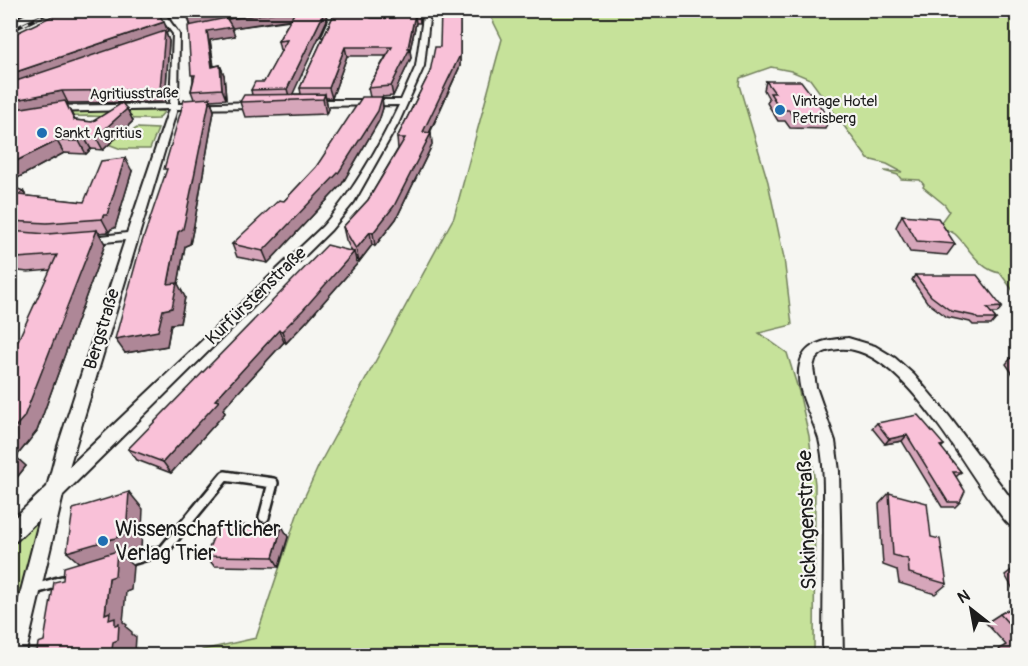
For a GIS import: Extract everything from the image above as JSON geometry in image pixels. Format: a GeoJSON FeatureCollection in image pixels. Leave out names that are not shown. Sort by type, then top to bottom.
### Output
{"type":"FeatureCollection","features":[{"type":"Feature","properties":{"kind":"street","name":"Bergstraße"},"geometry":{"type":"LineString","coordinates":[[15,656],[15,627],[30,591],[66,446],[130,236],[174,107],[175,34],[158,10]]}},
{"type":"Feature","properties":{"kind":"street"},"geometry":{"type":"LineString","coordinates":[[323,42],[332,20],[327,10]]}},
{"type":"Feature","properties":{"kind":"street","name":"Kurfürstenstraße"},"geometry":{"type":"LineString","coordinates":[[10,535],[327,228],[349,202],[365,177],[420,66],[427,10]]}},
{"type":"Feature","properties":{"kind":"street"},"geometry":{"type":"LineString","coordinates":[[299,103],[403,102]]}},
{"type":"Feature","properties":{"kind":"street","name":"Agritiusstraße"},"geometry":{"type":"LineString","coordinates":[[37,112],[68,108],[267,104]]}},
{"type":"Feature","properties":{"kind":"street"},"geometry":{"type":"LineString","coordinates":[[74,241],[130,236]]}},
{"type":"Feature","properties":{"kind":"street","name":"Sickingenstraße"},"geometry":{"type":"LineString","coordinates":[[833,656],[830,450],[808,383],[806,366],[812,353],[832,344],[857,346],[874,352],[899,369],[920,391],[1017,522]]}},
{"type":"Feature","properties":{"kind":"lane"},"geometry":{"type":"LineString","coordinates":[[109,567],[164,550],[225,476],[273,483],[264,517]]}},
{"type":"Feature","properties":{"kind":"lane"},"geometry":{"type":"LineString","coordinates":[[30,591],[76,577]]}},
{"type":"Feature","properties":{"kind":"green space"},"geometry":{"type":"Polygon","coordinates":[[[488,11],[1017,11],[1017,296],[1000,273],[980,263],[955,234],[938,226],[949,211],[923,187],[920,180],[901,179],[898,175],[884,171],[902,172],[887,164],[868,159],[810,79],[791,71],[771,67],[740,78],[739,85],[768,182],[784,258],[792,325],[759,333],[787,353],[809,436],[815,484],[814,655],[202,656],[202,650],[256,638],[299,509],[319,465],[454,217],[502,39],[488,11]]]}},
{"type":"Feature","properties":{"kind":"green space"},"geometry":{"type":"Polygon","coordinates":[[[164,112],[158,119],[65,116],[48,113],[164,112]]]}},
{"type":"Feature","properties":{"kind":"green space"},"geometry":{"type":"Polygon","coordinates":[[[137,128],[158,129],[150,149],[121,149],[108,144],[125,133],[137,128]]]}},
{"type":"Feature","properties":{"kind":"green space"},"geometry":{"type":"Polygon","coordinates":[[[42,509],[21,604],[13,618],[10,618],[10,541],[42,509]]]}},
{"type":"Feature","properties":{"kind":"building"},"geometry":{"type":"Polygon","coordinates":[[[65,10],[156,10],[164,22],[10,74],[10,36],[65,10]]]}},
{"type":"Feature","properties":{"kind":"building"},"geometry":{"type":"Polygon","coordinates":[[[187,10],[222,10],[188,17],[187,10]]]}},
{"type":"Feature","properties":{"kind":"building"},"geometry":{"type":"Polygon","coordinates":[[[264,10],[290,10],[227,19],[232,27],[207,31],[212,67],[220,65],[222,89],[191,91],[195,75],[191,75],[188,26],[264,10]]]}},
{"type":"Feature","properties":{"kind":"building"},"geometry":{"type":"Polygon","coordinates":[[[296,10],[325,11],[287,89],[251,90],[255,82],[264,82],[287,40],[278,41],[296,10]]]}},
{"type":"Feature","properties":{"kind":"building"},"geometry":{"type":"Polygon","coordinates":[[[335,10],[365,10],[371,18],[394,18],[395,10],[420,10],[419,14],[415,14],[408,48],[410,48],[391,86],[368,88],[392,47],[345,47],[329,88],[300,88],[335,10]]]}},
{"type":"Feature","properties":{"kind":"building"},"geometry":{"type":"Polygon","coordinates":[[[441,10],[457,10],[457,16],[460,16],[460,55],[423,132],[431,133],[394,206],[373,233],[370,232],[356,249],[343,227],[368,200],[405,138],[397,138],[430,72],[435,47],[440,47],[441,10]]]}},
{"type":"Feature","properties":{"kind":"building"},"geometry":{"type":"Polygon","coordinates":[[[165,31],[160,90],[62,91],[10,101],[10,83],[165,31]]]}},
{"type":"Feature","properties":{"kind":"building"},"geometry":{"type":"Polygon","coordinates":[[[766,81],[801,81],[829,118],[793,118],[789,110],[781,110],[770,93],[775,93],[766,81]]]}},
{"type":"Feature","properties":{"kind":"building"},"geometry":{"type":"Polygon","coordinates":[[[325,94],[323,99],[240,102],[244,95],[325,94]]]}},
{"type":"Feature","properties":{"kind":"building"},"geometry":{"type":"Polygon","coordinates":[[[362,97],[382,97],[378,111],[339,172],[263,251],[232,244],[279,200],[284,201],[316,167],[362,97]]]}},
{"type":"Feature","properties":{"kind":"building"},"geometry":{"type":"Polygon","coordinates":[[[210,98],[183,229],[178,232],[168,284],[177,283],[172,308],[163,310],[158,331],[115,339],[140,248],[167,169],[164,169],[184,100],[210,98]]]}},
{"type":"Feature","properties":{"kind":"building"},"geometry":{"type":"Polygon","coordinates":[[[65,101],[74,120],[92,122],[122,103],[127,109],[96,137],[84,137],[79,141],[57,141],[10,164],[10,110],[65,101]]]}},
{"type":"Feature","properties":{"kind":"building"},"geometry":{"type":"Polygon","coordinates":[[[125,158],[107,215],[103,215],[102,219],[47,223],[10,221],[10,186],[23,191],[18,195],[84,202],[101,161],[125,158]]]}},
{"type":"Feature","properties":{"kind":"building"},"geometry":{"type":"Polygon","coordinates":[[[902,215],[938,218],[955,244],[917,241],[902,215]]]}},
{"type":"Feature","properties":{"kind":"building"},"geometry":{"type":"Polygon","coordinates":[[[97,230],[24,417],[10,433],[10,358],[57,255],[10,258],[10,231],[47,234],[97,230]]]}},
{"type":"Feature","properties":{"kind":"building"},"geometry":{"type":"Polygon","coordinates":[[[327,245],[354,252],[303,310],[282,331],[279,330],[215,400],[219,401],[163,462],[128,449],[327,245]]]}},
{"type":"Feature","properties":{"kind":"building"},"geometry":{"type":"Polygon","coordinates":[[[915,275],[977,275],[1002,307],[987,308],[996,319],[978,319],[951,311],[931,296],[915,275]]]}},
{"type":"Feature","properties":{"kind":"building"},"geometry":{"type":"Polygon","coordinates":[[[918,415],[944,445],[940,446],[961,472],[953,472],[965,491],[960,502],[948,502],[907,435],[889,439],[877,423],[918,415]]]}},
{"type":"Feature","properties":{"kind":"building"},"geometry":{"type":"Polygon","coordinates":[[[129,492],[126,535],[67,552],[73,509],[129,492]]]}},
{"type":"Feature","properties":{"kind":"building"},"geometry":{"type":"Polygon","coordinates":[[[889,493],[927,503],[931,537],[940,539],[947,584],[909,573],[908,559],[893,555],[889,493]]]}},
{"type":"Feature","properties":{"kind":"building"},"geometry":{"type":"Polygon","coordinates":[[[218,525],[282,526],[273,557],[206,556],[218,525]]]}},
{"type":"Feature","properties":{"kind":"building"},"geometry":{"type":"Polygon","coordinates":[[[117,551],[115,576],[109,578],[105,614],[110,612],[109,620],[115,618],[115,625],[119,624],[118,640],[113,642],[112,650],[106,652],[105,656],[29,656],[30,652],[37,650],[38,643],[44,641],[54,582],[63,580],[64,567],[117,551]]]}},
{"type":"Feature","properties":{"kind":"building"},"geometry":{"type":"Polygon","coordinates":[[[1017,605],[1017,633],[1000,614],[1017,605]]]}},
{"type":"Feature","properties":{"kind":"railway"},"geometry":{"type":"LineString","coordinates":[[10,20],[29,10]]}},
{"type":"Feature","properties":{"kind":"railway"},"geometry":{"type":"LineString","coordinates":[[10,31],[54,10]]}},
{"type":"Feature","properties":{"kind":"place","name":"Vintage Hotel Petrisberg"},"geometry":{"type":"Point","coordinates":[780,110]}},
{"type":"Feature","properties":{"kind":"place","name":"Sankt Agritius"},"geometry":{"type":"Point","coordinates":[42,133]}},
{"type":"Feature","properties":{"kind":"place","name":"Wissenschaftlicher Verlag Trier"},"geometry":{"type":"Point","coordinates":[103,541]}}]}
